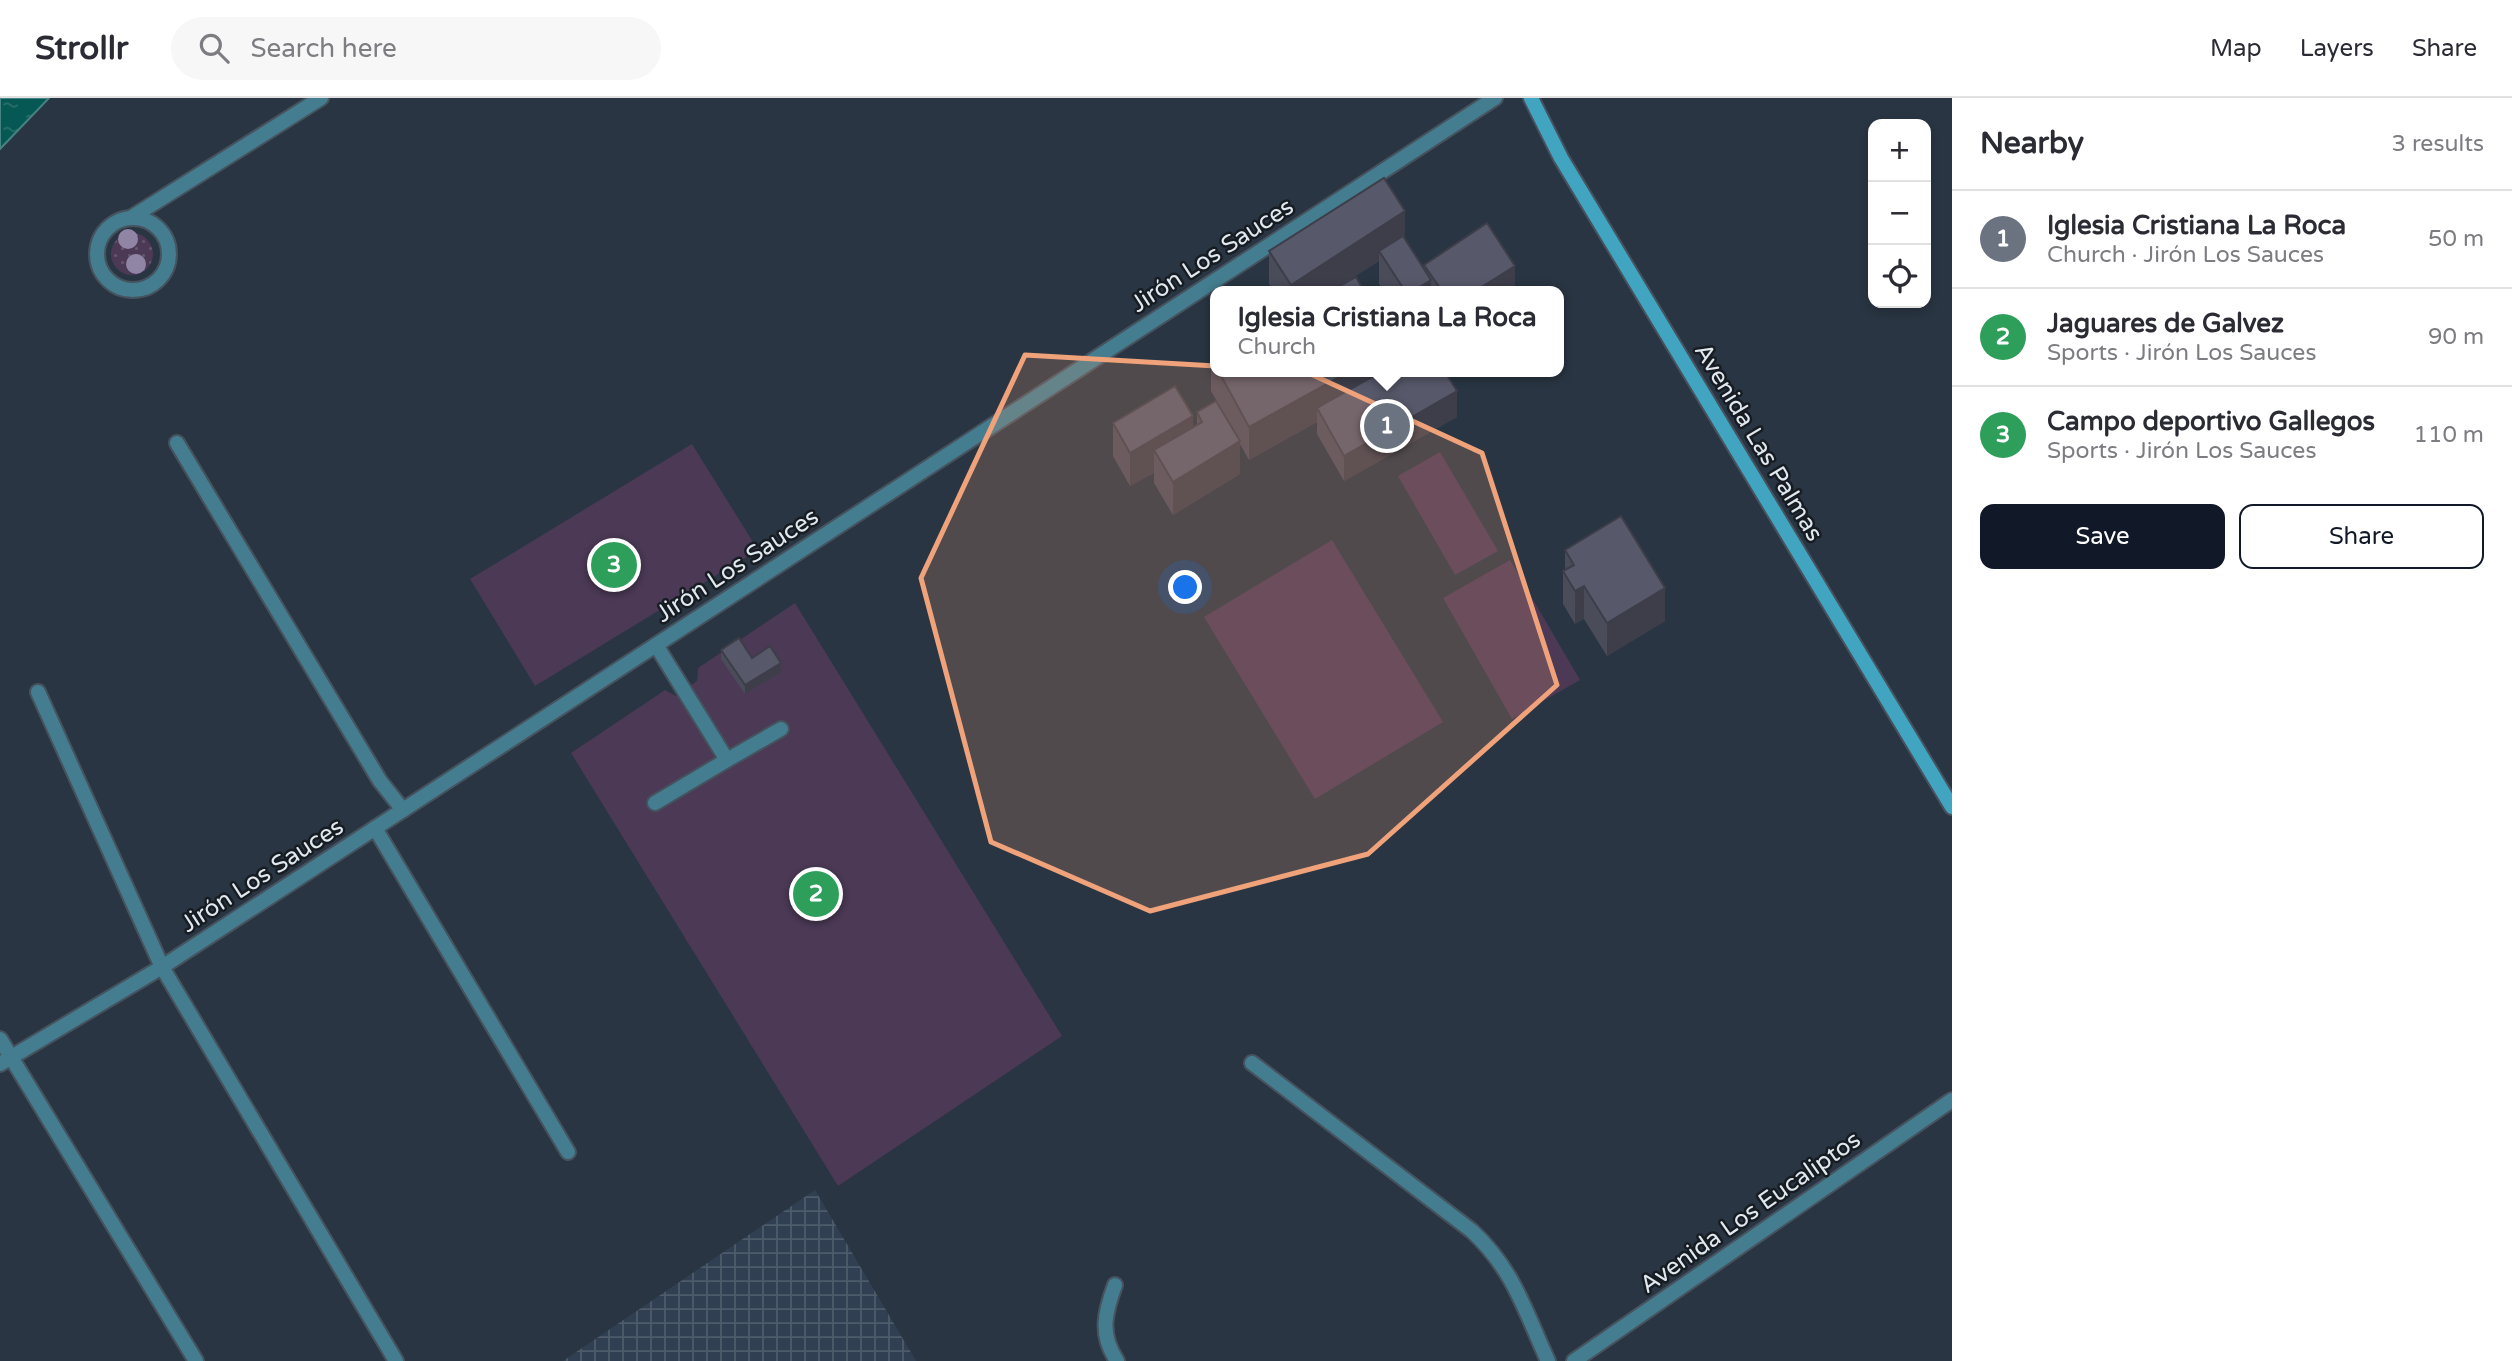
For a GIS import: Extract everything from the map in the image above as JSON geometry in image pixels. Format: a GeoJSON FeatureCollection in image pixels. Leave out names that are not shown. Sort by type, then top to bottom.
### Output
{"type":"FeatureCollection","features":[{"type":"Feature","properties":{"kind":"main road","name":"Avenida Las Palmas"},"geometry":{"type":"LineString","coordinates":[[1531,98],[1568,170],[1952,807]]}},
{"type":"Feature","properties":{"kind":"street"},"geometry":{"type":"LineString","coordinates":[[132,217],[156,225],[164,234],[170,257],[167,268],[152,285],[130,290],[109,281],[97,260],[98,247],[109,226],[132,217],[321,98]]}},
{"type":"Feature","properties":{"kind":"street","name":"Jirón Los Sauces"},"geometry":{"type":"LineString","coordinates":[[6,1060],[162,967],[1494,98]]}},
{"type":"Feature","properties":{"kind":"street"},"geometry":{"type":"LineString","coordinates":[[177,443],[380,781],[403,810]]}},
{"type":"Feature","properties":{"kind":"street"},"geometry":{"type":"LineString","coordinates":[[656,645],[727,761]]}},
{"type":"Feature","properties":{"kind":"street"},"geometry":{"type":"LineString","coordinates":[[38,692],[162,967],[396,1361]]}},
{"type":"Feature","properties":{"kind":"street"},"geometry":{"type":"LineString","coordinates":[[655,803],[781,729]]}},
{"type":"Feature","properties":{"kind":"street"},"geometry":{"type":"LineString","coordinates":[[376,828],[568,1152]]}},
{"type":"Feature","properties":{"kind":"street"},"geometry":{"type":"LineString","coordinates":[[0,1039],[6,1060],[196,1361]]}},
{"type":"Feature","properties":{"kind":"street"},"geometry":{"type":"LineString","coordinates":[[1252,1063],[1472,1231],[1493,1251],[1510,1273],[1548,1361]]}},
{"type":"Feature","properties":{"kind":"street","name":"Avenida Los Eucaliptos"},"geometry":{"type":"LineString","coordinates":[[1574,1361],[1952,1100]]}},
{"type":"Feature","properties":{"kind":"street"},"geometry":{"type":"LineString","coordinates":[[1115,1285],[1104,1317],[1111,1352],[1117,1361]]}},
{"type":"Feature","properties":{"kind":"highlighted area"},"geometry":{"type":"Polygon","coordinates":[[[1025,355],[1304,371],[1482,453],[1557,685],[1368,854],[1150,911],[991,842],[921,578],[1025,355]]]}},
{"type":"Feature","properties":{"kind":"shaded area"},"geometry":{"type":"Polygon","coordinates":[[[132,233],[147,239],[153,254],[147,269],[132,275],[117,269],[111,254],[117,239],[132,233]]]}},
{"type":"Feature","properties":{"kind":"shaded area"},"geometry":{"type":"Polygon","coordinates":[[[692,444],[758,550],[535,686],[470,579],[692,444]]]}},
{"type":"Feature","properties":{"kind":"shaded area"},"geometry":{"type":"Polygon","coordinates":[[[1440,452],[1498,551],[1455,575],[1398,476],[1440,452]]]}},
{"type":"Feature","properties":{"kind":"shaded area"},"geometry":{"type":"Polygon","coordinates":[[[1332,540],[1443,722],[1315,799],[1204,617],[1332,540]]]}},
{"type":"Feature","properties":{"kind":"shaded area"},"geometry":{"type":"Polygon","coordinates":[[[1510,560],[1580,680],[1512,719],[1443,598],[1510,560]]]}},
{"type":"Feature","properties":{"kind":"shaded area"},"geometry":{"type":"Polygon","coordinates":[[[795,603],[1062,1036],[838,1186],[571,753],[665,690],[676,696],[697,681],[698,668],[795,603]]]}},
{"type":"Feature","properties":{"kind":"shaded area"},"geometry":{"type":"Polygon","coordinates":[[[815,1190],[916,1361],[563,1361],[815,1190]]]}},
{"type":"Feature","properties":{"kind":"water"},"geometry":{"type":"Polygon","coordinates":[[[0,98],[49,98],[0,149],[0,98]]]}},
{"type":"Feature","properties":{"kind":"building"},"geometry":{"type":"Polygon","coordinates":[[[1384,178],[1405,211],[1291,285],[1269,251],[1384,178]]]}},
{"type":"Feature","properties":{"kind":"building"},"geometry":{"type":"Polygon","coordinates":[[[1487,223],[1515,266],[1483,286],[1439,286],[1424,265],[1487,223]]]}},
{"type":"Feature","properties":{"kind":"building"},"geometry":{"type":"Polygon","coordinates":[[[1403,236],[1431,280],[1421,286],[1402,286],[1379,251],[1403,236]]]}},
{"type":"Feature","properties":{"kind":"building"},"geometry":{"type":"Polygon","coordinates":[[[1356,277],[1361,286],[1340,286],[1356,277]]]}},
{"type":"Feature","properties":{"kind":"building"},"geometry":{"type":"Polygon","coordinates":[[[1222,377],[1339,377],[1249,427],[1222,377]]]}},
{"type":"Feature","properties":{"kind":"building"},"geometry":{"type":"Polygon","coordinates":[[[1372,377],[1448,377],[1457,391],[1344,456],[1317,408],[1372,377]]]}},
{"type":"Feature","properties":{"kind":"building"},"geometry":{"type":"Polygon","coordinates":[[[1175,386],[1193,416],[1130,453],[1113,423],[1175,386]]]}},
{"type":"Feature","properties":{"kind":"building"},"geometry":{"type":"Polygon","coordinates":[[[1216,401],[1240,441],[1173,482],[1154,450],[1202,422],[1197,412],[1216,401]]]}},
{"type":"Feature","properties":{"kind":"building"},"geometry":{"type":"Polygon","coordinates":[[[1621,516],[1665,588],[1607,623],[1584,586],[1575,591],[1563,571],[1574,565],[1565,550],[1621,516]]]}},
{"type":"Feature","properties":{"kind":"building"},"geometry":{"type":"Polygon","coordinates":[[[739,638],[752,658],[770,646],[781,663],[745,685],[721,650],[739,638]]]}},
{"type":"Feature","properties":{"kind":"place","name":"Iglesia Cristiana La Roca"},"geometry":{"type":"Point","coordinates":[1387,426]}},
{"type":"Feature","properties":{"kind":"place","name":"Campo deportivo Gallegos"},"geometry":{"type":"Point","coordinates":[614,565]}},
{"type":"Feature","properties":{"kind":"place","name":"Jaguares de Galvez"},"geometry":{"type":"Point","coordinates":[816,894]}}]}
